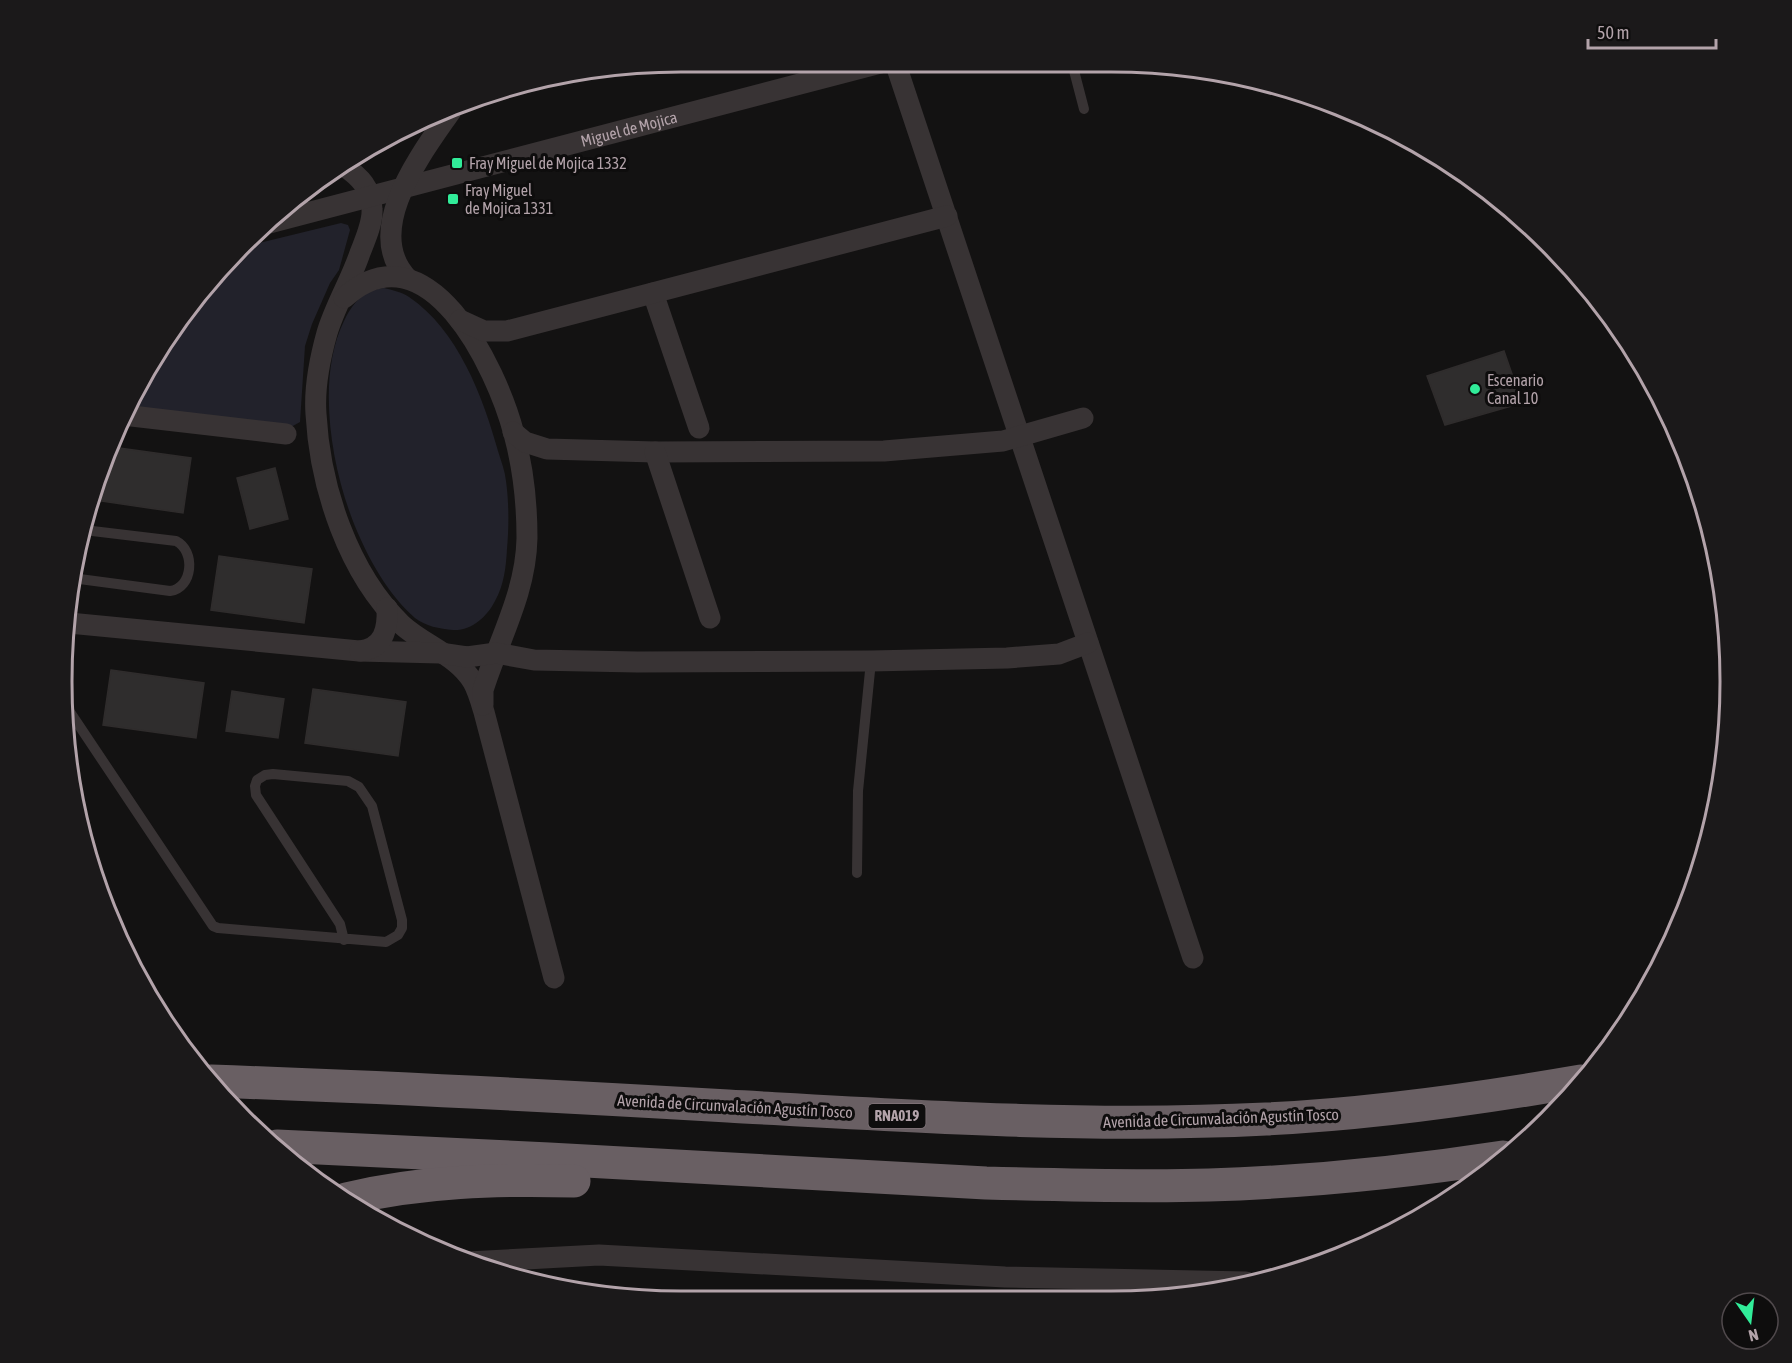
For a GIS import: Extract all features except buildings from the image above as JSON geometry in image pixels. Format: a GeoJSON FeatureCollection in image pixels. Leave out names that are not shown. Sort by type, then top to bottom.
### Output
{"type":"FeatureCollection","features":[{"type":"Feature","properties":{"kind":"highway","name":"Avenida de Circunvalación Agustín Tosco"},"geometry":{"type":"LineString","coordinates":[[222,1081],[443,1090],[933,1118],[1101,1123],[1209,1122],[1331,1115],[1461,1100],[1569,1083]]}},
{"type":"Feature","properties":{"kind":"highway"},"geometry":{"type":"LineString","coordinates":[[288,1147],[1053,1185],[1208,1185],[1330,1178],[1488,1160]]}},
{"type":"Feature","properties":{"kind":"highway"},"geometry":{"type":"LineString","coordinates":[[357,1197],[397,1189],[469,1182],[554,1181],[798,1193],[921,1180]]}},
{"type":"Feature","properties":{"kind":"street","name":"Miguel de Mojica"},"geometry":{"type":"LineString","coordinates":[[285,219],[846,72]]}},
{"type":"Feature","properties":{"kind":"street"},"geometry":{"type":"LineString","coordinates":[[897,72],[1193,958]]}},
{"type":"Feature","properties":{"kind":"street"},"geometry":{"type":"LineString","coordinates":[[408,279],[394,262],[390,237],[392,221],[415,162],[445,119]]}},
{"type":"Feature","properties":{"kind":"street"},"geometry":{"type":"LineString","coordinates":[[350,171],[366,184],[372,211],[368,231],[354,272],[327,332],[317,382],[316,405],[323,464],[330,496],[347,542],[387,608],[403,626],[454,662],[472,681],[484,712],[555,978]]}},
{"type":"Feature","properties":{"kind":"street"},"geometry":{"type":"LineString","coordinates":[[492,374],[492,345],[496,337],[507,331],[947,216]]}},
{"type":"Feature","properties":{"kind":"street"},"geometry":{"type":"LineString","coordinates":[[341,300],[353,289],[374,278],[387,275],[408,279],[428,290],[447,306],[479,348],[492,374],[513,432],[523,481],[525,561],[517,600],[483,690],[484,712]]}},
{"type":"Feature","properties":{"kind":"street"},"geometry":{"type":"LineString","coordinates":[[652,293],[699,428]]}},
{"type":"Feature","properties":{"kind":"street"},"geometry":{"type":"LineString","coordinates":[[459,320],[484,331],[507,331]]}},
{"type":"Feature","properties":{"kind":"street"},"geometry":{"type":"LineString","coordinates":[[286,434],[302,429],[316,405]]}},
{"type":"Feature","properties":{"kind":"street"},"geometry":{"type":"LineString","coordinates":[[133,417],[286,434],[308,443],[323,464]]}},
{"type":"Feature","properties":{"kind":"street"},"geometry":{"type":"LineString","coordinates":[[513,432],[525,442],[547,449],[655,452],[884,451],[988,444],[1021,437],[1083,418]]}},
{"type":"Feature","properties":{"kind":"street"},"geometry":{"type":"LineString","coordinates":[[523,481],[526,465],[538,453],[547,449]]}},
{"type":"Feature","properties":{"kind":"street"},"geometry":{"type":"LineString","coordinates":[[655,452],[710,618]]}},
{"type":"Feature","properties":{"kind":"street"},"geometry":{"type":"LineString","coordinates":[[359,651],[368,650],[379,643],[386,633],[387,608]]}},
{"type":"Feature","properties":{"kind":"street"},"geometry":{"type":"LineString","coordinates":[[510,620],[515,645],[523,655],[534,660]]}},
{"type":"Feature","properties":{"kind":"street"},"geometry":{"type":"LineString","coordinates":[[75,624],[359,651],[440,653],[467,657],[496,653],[534,660],[638,662],[871,661],[1044,656],[1072,650],[1088,643]]}},
{"type":"Feature","properties":{"kind":"street"},"geometry":{"type":"LineString","coordinates":[[492,1261],[599,1255],[1005,1277],[1125,1288],[1199,1284]]}},
{"type":"Feature","properties":{"kind":"lane"},"geometry":{"type":"LineString","coordinates":[[1074,72],[1084,109]]}},
{"type":"Feature","properties":{"kind":"lane"},"geometry":{"type":"LineString","coordinates":[[81,579],[170,591],[182,587],[186,582],[189,556],[180,543],[91,531]]}},
{"type":"Feature","properties":{"kind":"lane"},"geometry":{"type":"LineString","coordinates":[[857,873],[858,791],[871,661]]}},
{"type":"Feature","properties":{"kind":"lane"},"geometry":{"type":"LineString","coordinates":[[73,716],[213,926],[219,928],[344,940],[386,942],[398,935],[402,928],[402,920],[372,806],[359,787],[348,782],[265,775],[257,780],[255,786],[256,795],[340,924],[344,940]]}},
{"type":"Feature","properties":{"kind":"shaded area"},"geometry":{"type":"Polygon","coordinates":[[[341,223],[348,225],[350,230],[339,270],[330,283],[305,346],[300,422],[291,427],[137,407],[175,343],[198,310],[259,243],[341,223]]]}},
{"type":"Feature","properties":{"kind":"shaded area"},"geometry":{"type":"Polygon","coordinates":[[[384,288],[406,295],[426,311],[455,346],[485,409],[505,473],[508,524],[506,562],[502,582],[498,595],[488,612],[478,622],[460,630],[438,628],[419,621],[391,592],[371,561],[361,540],[342,489],[335,460],[329,401],[330,373],[335,345],[344,321],[356,302],[368,292],[384,288]]]}},
{"type":"Feature","properties":{"kind":"place","name":"Fray Miguel de Mojica 1332"},"geometry":{"type":"Point","coordinates":[457,163]}},
{"type":"Feature","properties":{"kind":"place","name":"Fray Miguel de Mojica 1331"},"geometry":{"type":"Point","coordinates":[453,199]}},
{"type":"Feature","properties":{"kind":"place","name":"Escenario Canal 10"},"geometry":{"type":"Point","coordinates":[1475,389]}}]}
